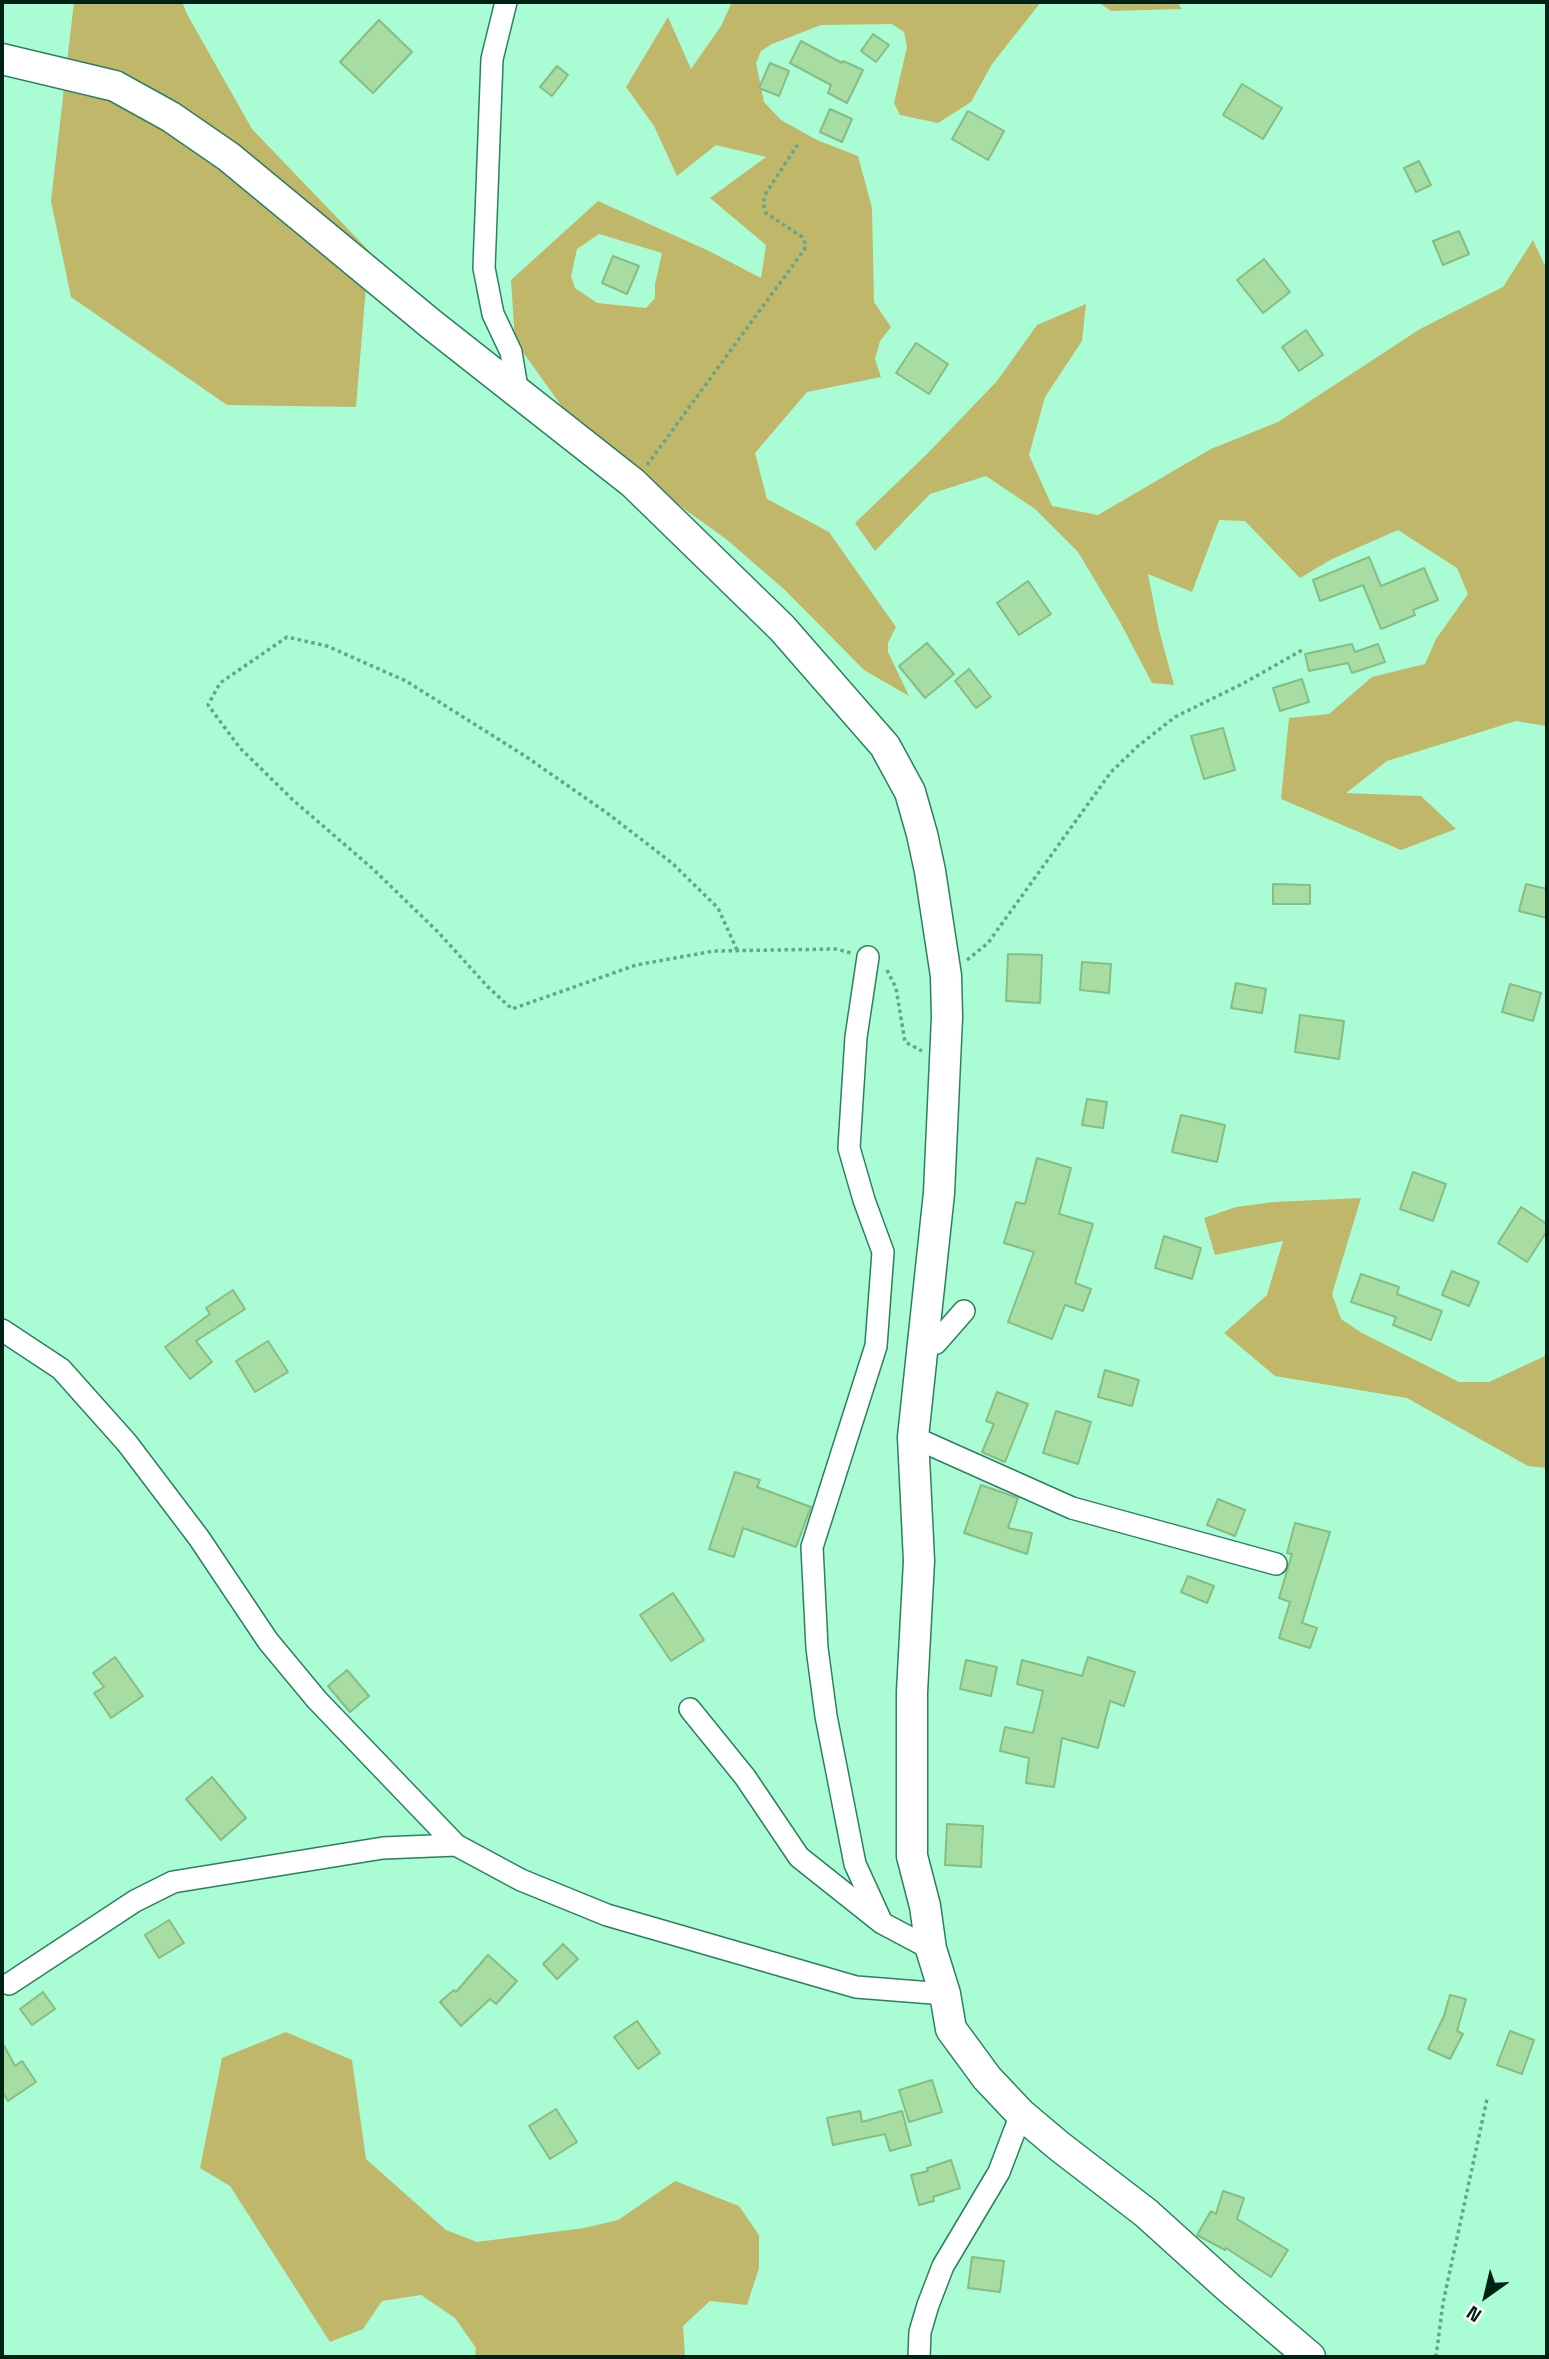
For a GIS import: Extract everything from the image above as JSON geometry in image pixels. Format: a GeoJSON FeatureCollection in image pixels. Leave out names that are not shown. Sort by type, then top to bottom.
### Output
{"type":"FeatureCollection","features":[{"type":"Feature","properties":{"kind":"main road"},"geometry":{"type":"LineString","coordinates":[[2,59],[115,86],[172,117],[229,156],[519,394],[633,483],[782,628],[884,746],[910,792],[922,834],[946,976],[939,1193],[913,1437],[919,1561],[912,1692],[912,1856],[925,1906],[931,1950],[945,1994],[951,2029],[987,2078],[1021,2114],[1146,2213],[1310,2357]]}},
{"type":"Feature","properties":{"kind":"street"},"geometry":{"type":"LineString","coordinates":[[506,2],[492,59],[485,268],[493,314],[511,352],[519,394]]}},
{"type":"Feature","properties":{"kind":"street"},"geometry":{"type":"LineString","coordinates":[[868,957],[856,1037],[849,1148],[883,1252],[876,1346],[811,1547],[817,1648],[826,1716],[855,1864],[881,1923]]}},
{"type":"Feature","properties":{"kind":"street"},"geometry":{"type":"LineString","coordinates":[[922,1340],[936,1343],[964,1311]]}},
{"type":"Feature","properties":{"kind":"street"},"geometry":{"type":"LineString","coordinates":[[2,1330],[61,1369],[127,1443],[199,1538],[268,1642],[317,1700],[456,1845],[521,1881],[607,1915],[856,1987],[945,1994]]}},
{"type":"Feature","properties":{"kind":"street"},"geometry":{"type":"LineString","coordinates":[[913,1437],[1072,1508],[1276,1564]]}},
{"type":"Feature","properties":{"kind":"street"},"geometry":{"type":"LineString","coordinates":[[690,1709],[745,1777],[799,1857],[881,1923],[931,1950]]}},
{"type":"Feature","properties":{"kind":"street"},"geometry":{"type":"LineString","coordinates":[[9,1984],[135,1900],[173,1882],[383,1848],[456,1845]]}},
{"type":"Feature","properties":{"kind":"street"},"geometry":{"type":"LineString","coordinates":[[919,2357],[920,2332],[943,2266],[999,2172],[1021,2114]]}},
{"type":"Feature","properties":{"kind":"path"},"geometry":{"type":"LineString","coordinates":[[633,483],[804,250],[806,245],[802,237],[766,213],[763,203],[766,193],[798,144]]}},
{"type":"Feature","properties":{"kind":"path"},"geometry":{"type":"LineString","coordinates":[[737,950],[718,908],[672,863],[607,813],[525,756],[406,681],[327,646],[287,636],[220,683],[208,705],[240,748],[293,800],[420,914],[512,1009],[636,965],[714,951],[835,949],[883,961],[896,988],[905,1042],[945,1064]]}},
{"type":"Feature","properties":{"kind":"path"},"geometry":{"type":"LineString","coordinates":[[946,976],[988,943],[1111,772],[1138,746],[1175,717],[1304,649]]}},
{"type":"Feature","properties":{"kind":"path"},"geometry":{"type":"LineString","coordinates":[[1436,2357],[1443,2303],[1487,2099]]}},
{"type":"Feature","properties":{"kind":"shaded area"},"geometry":{"type":"Polygon","coordinates":[[[74,2],[182,2],[252,129],[369,251],[356,407],[227,405],[71,297],[51,201],[74,2]]]}},
{"type":"Feature","properties":{"kind":"shaded area"},"geometry":{"type":"Polygon","coordinates":[[[732,2],[1041,2],[992,64],[971,102],[938,123],[900,115],[894,103],[907,47],[904,32],[892,24],[821,25],[772,44],[761,51],[756,63],[764,102],[781,120],[817,140],[858,156],[872,208],[874,302],[891,327],[880,341],[875,359],[881,377],[807,392],[755,453],[767,499],[829,532],[896,627],[888,643],[888,652],[909,696],[864,670],[785,590],[726,539],[583,436],[515,341],[511,280],[598,201],[709,251],[761,278],[766,245],[710,198],[766,157],[716,145],[677,176],[654,126],[626,87],[668,17],[691,69],[721,26],[732,2]],[[599,234],[577,249],[571,276],[575,288],[597,303],[646,308],[655,298],[655,284],[662,253],[599,234]]]}},
{"type":"Feature","properties":{"kind":"shaded area"},"geometry":{"type":"Polygon","coordinates":[[[1098,2],[1177,2],[1182,9],[1111,11],[1098,2]]]}},
{"type":"Feature","properties":{"kind":"shaded area"},"geometry":{"type":"Polygon","coordinates":[[[1533,240],[1547,270],[1547,726],[1516,721],[1387,761],[1346,793],[1421,796],[1456,829],[1401,850],[1281,799],[1289,718],[1329,714],[1372,677],[1425,664],[1436,639],[1468,594],[1457,568],[1398,530],[1332,559],[1300,578],[1245,521],[1219,520],[1192,592],[1148,574],[1174,685],[1152,683],[1120,622],[1078,552],[1035,509],[986,476],[930,494],[875,551],[855,523],[927,454],[997,381],[1037,325],[1086,304],[1082,341],[1045,397],[1029,455],[1052,506],[1098,515],[1211,449],[1278,422],[1420,329],[1503,287],[1533,240]]]}},
{"type":"Feature","properties":{"kind":"shaded area"},"geometry":{"type":"Polygon","coordinates":[[[1361,1198],[1332,1294],[1341,1319],[1362,1333],[1459,1382],[1489,1382],[1543,1357],[1547,1352],[1547,1468],[1528,1466],[1407,1398],[1275,1376],[1224,1333],[1267,1295],[1283,1241],[1215,1255],[1204,1218],[1236,1207],[1274,1202],[1361,1198]]]}},
{"type":"Feature","properties":{"kind":"shaded area"},"geometry":{"type":"Polygon","coordinates":[[[286,2032],[352,2060],[366,2159],[446,2230],[477,2242],[584,2228],[618,2220],[675,2181],[739,2206],[759,2235],[759,2268],[747,2305],[710,2301],[683,2326],[685,2357],[475,2357],[476,2348],[455,2318],[421,2295],[382,2301],[363,2329],[330,2342],[230,2186],[200,2168],[222,2058],[286,2032]]]}},
{"type":"Feature","properties":{"kind":"building"},"geometry":{"type":"Polygon","coordinates":[[[379,20],[412,52],[373,93],[340,62],[379,20]]]}},
{"type":"Feature","properties":{"kind":"building"},"geometry":{"type":"Polygon","coordinates":[[[873,34],[889,45],[876,62],[861,51],[873,34]]]}},
{"type":"Feature","properties":{"kind":"building"},"geometry":{"type":"Polygon","coordinates":[[[801,41],[842,63],[843,61],[863,70],[847,103],[828,93],[831,85],[790,63],[801,41]]]}},
{"type":"Feature","properties":{"kind":"building"},"geometry":{"type":"Polygon","coordinates":[[[770,63],[789,71],[779,96],[759,88],[770,63]]]}},
{"type":"Feature","properties":{"kind":"building"},"geometry":{"type":"Polygon","coordinates":[[[557,66],[568,75],[552,96],[540,87],[557,66]]]}},
{"type":"Feature","properties":{"kind":"building"},"geometry":{"type":"Polygon","coordinates":[[[1242,84],[1282,108],[1263,139],[1223,115],[1242,84]]]}},
{"type":"Feature","properties":{"kind":"building"},"geometry":{"type":"Polygon","coordinates":[[[830,109],[852,119],[842,142],[820,132],[830,109]]]}},
{"type":"Feature","properties":{"kind":"building"},"geometry":{"type":"Polygon","coordinates":[[[968,111],[1004,131],[988,160],[952,139],[968,111]]]}},
{"type":"Feature","properties":{"kind":"building"},"geometry":{"type":"Polygon","coordinates":[[[1419,161],[1431,185],[1416,192],[1404,168],[1419,161]]]}},
{"type":"Feature","properties":{"kind":"building"},"geometry":{"type":"Polygon","coordinates":[[[1459,231],[1469,254],[1443,265],[1433,241],[1459,231]]]}},
{"type":"Feature","properties":{"kind":"building"},"geometry":{"type":"Polygon","coordinates":[[[613,256],[639,266],[627,294],[602,283],[613,256]]]}},
{"type":"Feature","properties":{"kind":"building"},"geometry":{"type":"Polygon","coordinates":[[[1264,259],[1290,292],[1263,313],[1237,280],[1264,259]]]}},
{"type":"Feature","properties":{"kind":"building"},"geometry":{"type":"Polygon","coordinates":[[[1306,330],[1323,355],[1299,371],[1282,347],[1306,330]]]}},
{"type":"Feature","properties":{"kind":"building"},"geometry":{"type":"Polygon","coordinates":[[[916,343],[948,364],[929,394],[896,373],[916,343]]]}},
{"type":"Feature","properties":{"kind":"building"},"geometry":{"type":"Polygon","coordinates":[[[1369,557],[1381,586],[1424,568],[1438,600],[1413,610],[1415,615],[1381,629],[1363,585],[1320,601],[1313,580],[1369,557]]]}},
{"type":"Feature","properties":{"kind":"building"},"geometry":{"type":"Polygon","coordinates":[[[1028,581],[1051,614],[1019,635],[997,603],[1028,581]]]}},
{"type":"Feature","properties":{"kind":"building"},"geometry":{"type":"Polygon","coordinates":[[[927,643],[954,674],[925,698],[899,666],[927,643]]]}},
{"type":"Feature","properties":{"kind":"building"},"geometry":{"type":"Polygon","coordinates":[[[1352,644],[1355,652],[1378,644],[1385,662],[1352,673],[1348,663],[1309,671],[1305,654],[1352,644]]]}},
{"type":"Feature","properties":{"kind":"building"},"geometry":{"type":"Polygon","coordinates":[[[969,669],[991,697],[976,708],[955,681],[969,669]]]}},
{"type":"Feature","properties":{"kind":"building"},"geometry":{"type":"Polygon","coordinates":[[[1302,679],[1309,702],[1280,711],[1273,688],[1302,679]]]}},
{"type":"Feature","properties":{"kind":"building"},"geometry":{"type":"Polygon","coordinates":[[[1223,728],[1235,770],[1204,779],[1191,736],[1223,728]]]}},
{"type":"Feature","properties":{"kind":"building"},"geometry":{"type":"Polygon","coordinates":[[[1273,884],[1310,885],[1310,904],[1273,904],[1273,884]]]}},
{"type":"Feature","properties":{"kind":"building"},"geometry":{"type":"Polygon","coordinates":[[[1526,884],[1547,889],[1547,918],[1519,911],[1526,884]]]}},
{"type":"Feature","properties":{"kind":"building"},"geometry":{"type":"Polygon","coordinates":[[[1008,954],[1042,955],[1040,1003],[1006,1001],[1008,954]]]}},
{"type":"Feature","properties":{"kind":"building"},"geometry":{"type":"Polygon","coordinates":[[[1082,962],[1111,964],[1109,993],[1080,990],[1082,962]]]}},
{"type":"Feature","properties":{"kind":"building"},"geometry":{"type":"Polygon","coordinates":[[[1236,983],[1266,989],[1262,1013],[1231,1008],[1236,983]]]}},
{"type":"Feature","properties":{"kind":"building"},"geometry":{"type":"Polygon","coordinates":[[[1510,984],[1541,993],[1533,1021],[1502,1012],[1510,984]]]}},
{"type":"Feature","properties":{"kind":"building"},"geometry":{"type":"Polygon","coordinates":[[[1300,1015],[1344,1021],[1339,1059],[1295,1052],[1300,1015]]]}},
{"type":"Feature","properties":{"kind":"building"},"geometry":{"type":"Polygon","coordinates":[[[1087,1099],[1107,1102],[1103,1128],[1082,1125],[1087,1099]]]}},
{"type":"Feature","properties":{"kind":"building"},"geometry":{"type":"Polygon","coordinates":[[[1181,1115],[1225,1125],[1217,1162],[1172,1152],[1181,1115]]]}},
{"type":"Feature","properties":{"kind":"building"},"geometry":{"type":"Polygon","coordinates":[[[1037,1158],[1071,1168],[1059,1214],[1093,1224],[1075,1283],[1091,1289],[1083,1311],[1065,1305],[1052,1339],[1008,1322],[1034,1252],[1004,1243],[1016,1202],[1025,1204],[1037,1158]]]}},
{"type":"Feature","properties":{"kind":"building"},"geometry":{"type":"Polygon","coordinates":[[[1413,1172],[1446,1184],[1433,1221],[1400,1209],[1413,1172]]]}},
{"type":"Feature","properties":{"kind":"building"},"geometry":{"type":"Polygon","coordinates":[[[1521,1207],[1547,1224],[1547,1231],[1527,1262],[1498,1243],[1521,1207]]]}},
{"type":"Feature","properties":{"kind":"building"},"geometry":{"type":"Polygon","coordinates":[[[1164,1236],[1201,1248],[1192,1279],[1155,1268],[1164,1236]]]}},
{"type":"Feature","properties":{"kind":"building"},"geometry":{"type":"Polygon","coordinates":[[[1452,1271],[1479,1282],[1469,1306],[1442,1295],[1452,1271]]]}},
{"type":"Feature","properties":{"kind":"building"},"geometry":{"type":"Polygon","coordinates":[[[1361,1274],[1399,1287],[1397,1294],[1442,1311],[1431,1340],[1393,1325],[1396,1317],[1351,1302],[1361,1274]]]}},
{"type":"Feature","properties":{"kind":"building"},"geometry":{"type":"Polygon","coordinates":[[[233,1290],[245,1309],[196,1341],[212,1362],[190,1379],[165,1347],[210,1314],[206,1308],[233,1290]]]}},
{"type":"Feature","properties":{"kind":"building"},"geometry":{"type":"Polygon","coordinates":[[[268,1341],[288,1372],[255,1392],[236,1361],[268,1341]]]}},
{"type":"Feature","properties":{"kind":"building"},"geometry":{"type":"Polygon","coordinates":[[[1105,1370],[1139,1380],[1132,1406],[1098,1397],[1105,1370]]]}},
{"type":"Feature","properties":{"kind":"building"},"geometry":{"type":"Polygon","coordinates":[[[997,1392],[1028,1404],[1005,1462],[982,1452],[994,1424],[986,1421],[997,1392]]]}},
{"type":"Feature","properties":{"kind":"building"},"geometry":{"type":"Polygon","coordinates":[[[1056,1411],[1091,1422],[1078,1464],[1043,1453],[1056,1411]]]}},
{"type":"Feature","properties":{"kind":"building"},"geometry":{"type":"Polygon","coordinates":[[[735,1472],[760,1480],[757,1487],[811,1507],[796,1547],[743,1528],[734,1557],[709,1549],[735,1472]]]}},
{"type":"Feature","properties":{"kind":"building"},"geometry":{"type":"Polygon","coordinates":[[[981,1485],[1018,1498],[1008,1528],[1032,1533],[1027,1554],[964,1533],[981,1485]]]}},
{"type":"Feature","properties":{"kind":"building"},"geometry":{"type":"Polygon","coordinates":[[[1218,1499],[1245,1510],[1235,1536],[1207,1525],[1218,1499]]]}},
{"type":"Feature","properties":{"kind":"building"},"geometry":{"type":"Polygon","coordinates":[[[1295,1523],[1330,1532],[1302,1623],[1317,1628],[1310,1648],[1279,1638],[1290,1602],[1279,1598],[1292,1554],[1287,1553],[1295,1523]]]}},
{"type":"Feature","properties":{"kind":"building"},"geometry":{"type":"Polygon","coordinates":[[[1188,1576],[1214,1586],[1207,1603],[1181,1592],[1188,1576]]]}},
{"type":"Feature","properties":{"kind":"building"},"geometry":{"type":"Polygon","coordinates":[[[673,1593],[704,1640],[671,1661],[640,1615],[673,1593]]]}},
{"type":"Feature","properties":{"kind":"building"},"geometry":{"type":"Polygon","coordinates":[[[115,1657],[143,1696],[111,1718],[94,1693],[104,1687],[93,1673],[115,1657]]]}},
{"type":"Feature","properties":{"kind":"building"},"geometry":{"type":"Polygon","coordinates":[[[1088,1657],[1135,1672],[1124,1706],[1110,1701],[1098,1748],[1062,1738],[1054,1787],[1026,1783],[1029,1758],[1000,1751],[1005,1727],[1033,1733],[1043,1691],[1017,1684],[1022,1660],[1082,1676],[1088,1657]]]}},
{"type":"Feature","properties":{"kind":"building"},"geometry":{"type":"Polygon","coordinates":[[[966,1660],[997,1667],[991,1696],[960,1689],[966,1660]]]}},
{"type":"Feature","properties":{"kind":"building"},"geometry":{"type":"Polygon","coordinates":[[[347,1670],[369,1696],[350,1712],[328,1686],[347,1670]]]}},
{"type":"Feature","properties":{"kind":"building"},"geometry":{"type":"Polygon","coordinates":[[[212,1777],[246,1818],[221,1840],[186,1799],[212,1777]]]}},
{"type":"Feature","properties":{"kind":"building"},"geometry":{"type":"Polygon","coordinates":[[[947,1824],[983,1826],[981,1867],[945,1865],[947,1824]]]}},
{"type":"Feature","properties":{"kind":"building"},"geometry":{"type":"Polygon","coordinates":[[[169,1920],[184,1943],[159,1958],[145,1935],[169,1920]]]}},
{"type":"Feature","properties":{"kind":"building"},"geometry":{"type":"Polygon","coordinates":[[[563,1944],[578,1959],[557,1979],[543,1964],[563,1944]]]}},
{"type":"Feature","properties":{"kind":"building"},"geometry":{"type":"Polygon","coordinates":[[[488,1955],[517,1981],[496,2004],[490,1999],[461,2026],[440,2002],[454,1990],[456,1992],[488,1955]]]}},
{"type":"Feature","properties":{"kind":"building"},"geometry":{"type":"Polygon","coordinates":[[[43,1992],[55,2009],[32,2025],[20,2009],[43,1992]]]}},
{"type":"Feature","properties":{"kind":"building"},"geometry":{"type":"Polygon","coordinates":[[[1450,1995],[1466,1999],[1457,2031],[1463,2034],[1450,2059],[1428,2049],[1444,2016],[1450,1995]]]}},
{"type":"Feature","properties":{"kind":"building"},"geometry":{"type":"Polygon","coordinates":[[[637,2021],[660,2053],[638,2069],[614,2037],[637,2021]]]}},
{"type":"Feature","properties":{"kind":"building"},"geometry":{"type":"Polygon","coordinates":[[[1510,2031],[1534,2040],[1522,2074],[1497,2065],[1510,2031]]]}},
{"type":"Feature","properties":{"kind":"building"},"geometry":{"type":"Polygon","coordinates":[[[2,2042],[15,2066],[22,2061],[36,2082],[8,2101],[2,2091],[2,2042]]]}},
{"type":"Feature","properties":{"kind":"building"},"geometry":{"type":"Polygon","coordinates":[[[932,2080],[942,2112],[909,2122],[899,2090],[932,2080]]]}},
{"type":"Feature","properties":{"kind":"building"},"geometry":{"type":"Polygon","coordinates":[[[556,2109],[577,2142],[550,2159],[529,2126],[556,2109]]]}},
{"type":"Feature","properties":{"kind":"building"},"geometry":{"type":"Polygon","coordinates":[[[860,2111],[862,2122],[902,2111],[911,2145],[890,2151],[885,2134],[833,2145],[827,2118],[860,2111]]]}},
{"type":"Feature","properties":{"kind":"building"},"geometry":{"type":"Polygon","coordinates":[[[951,2160],[960,2188],[919,2205],[911,2175],[928,2171],[927,2168],[951,2160]]]}},
{"type":"Feature","properties":{"kind":"building"},"geometry":{"type":"Polygon","coordinates":[[[1223,2191],[1244,2198],[1237,2219],[1288,2250],[1271,2277],[1226,2248],[1225,2250],[1197,2235],[1211,2211],[1216,2214],[1223,2191]]]}},
{"type":"Feature","properties":{"kind":"building"},"geometry":{"type":"Polygon","coordinates":[[[972,2257],[1004,2261],[1000,2292],[968,2288],[972,2257]]]}}]}
